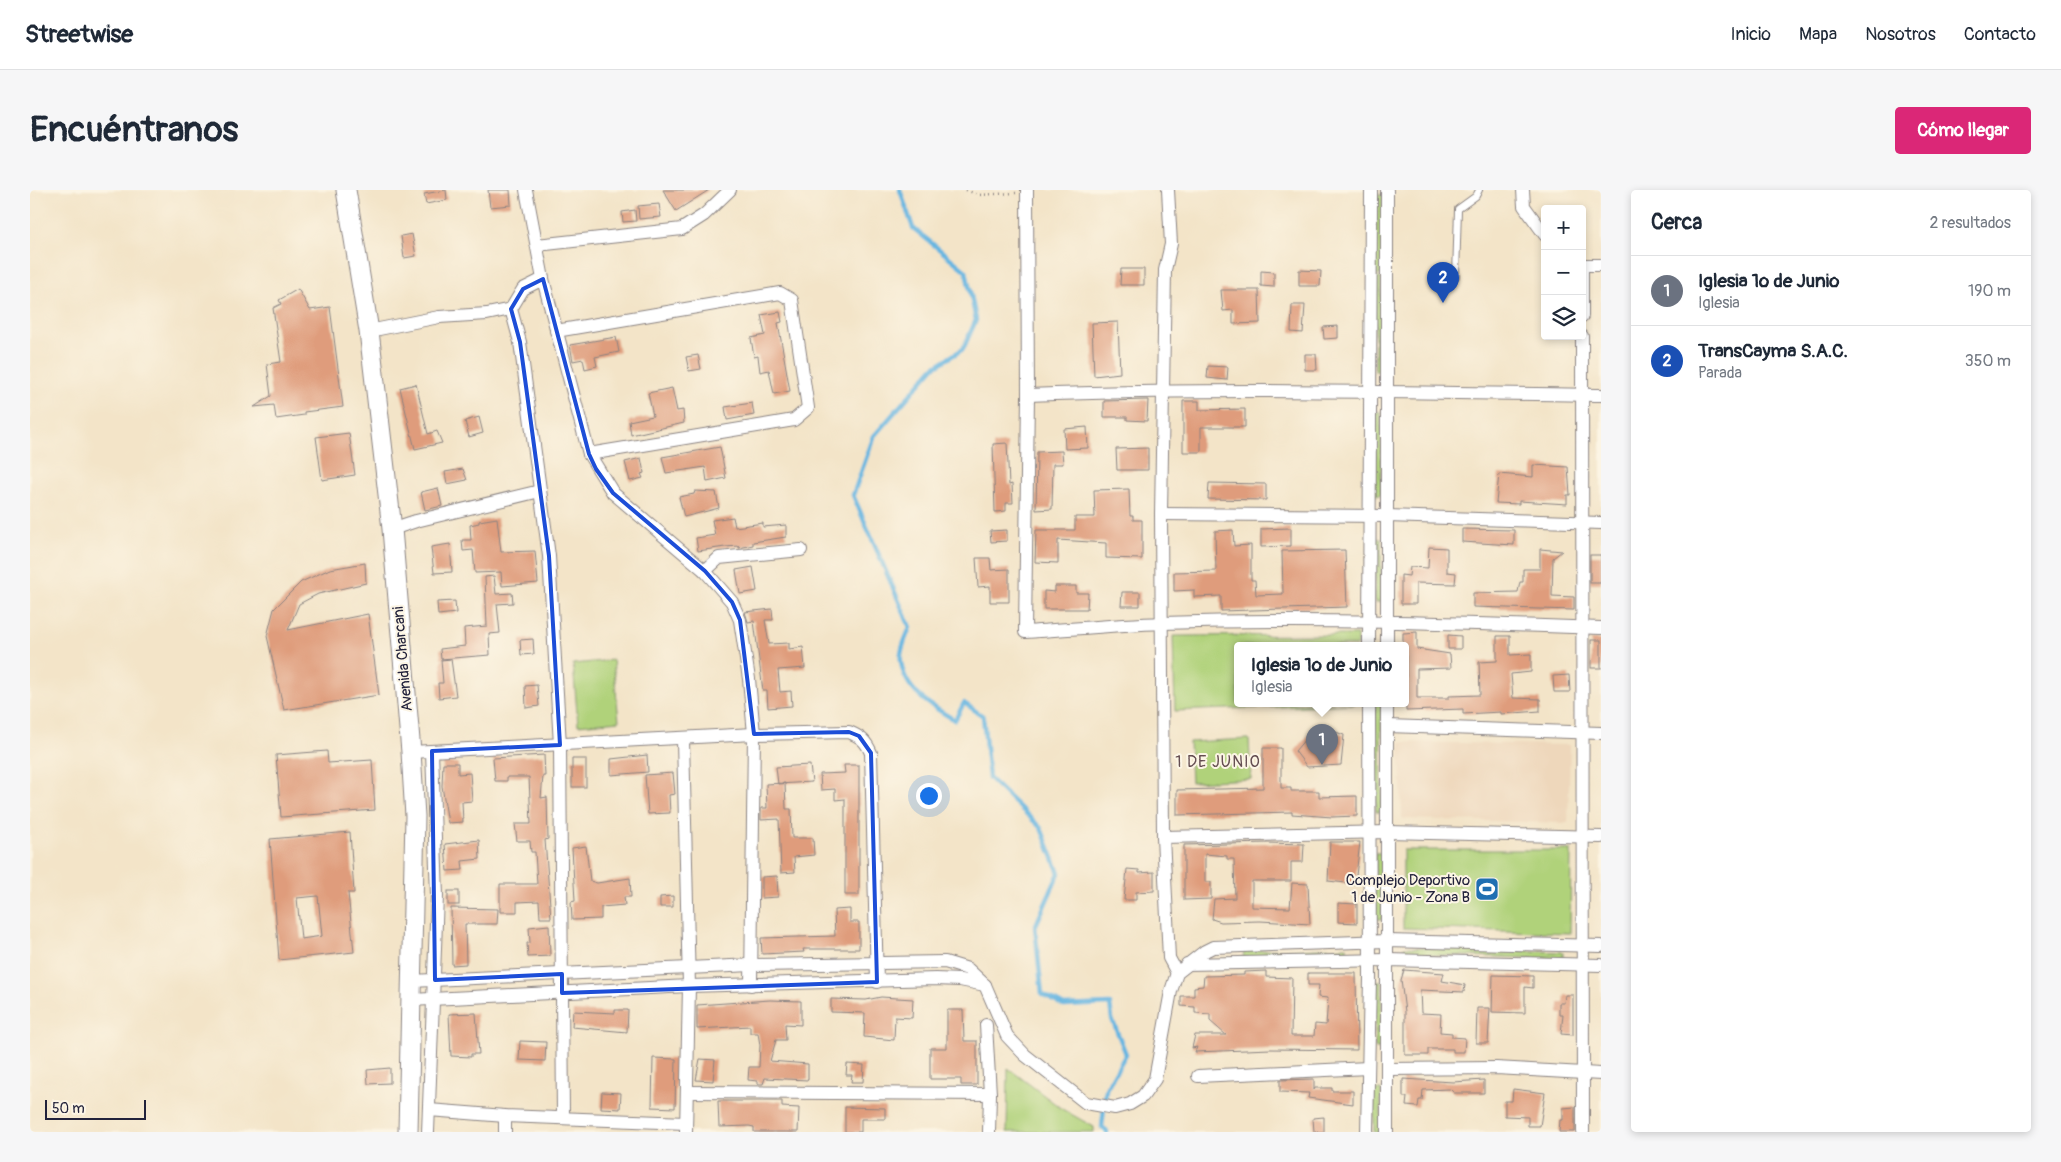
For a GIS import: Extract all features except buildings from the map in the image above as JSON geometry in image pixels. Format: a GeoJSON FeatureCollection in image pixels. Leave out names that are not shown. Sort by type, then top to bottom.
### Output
{"type":"FeatureCollection","features":[{"type":"Feature","properties":{"kind":"main road","name":"Avenida Charcani"},"geometry":{"type":"LineString","coordinates":[[346,190],[369,331],[392,529],[411,752],[415,816],[408,1132]]}},
{"type":"Feature","properties":{"kind":"street"},"geometry":{"type":"LineString","coordinates":[[526,190],[543,279],[589,454],[613,493],[705,571],[732,602],[740,620],[750,679],[754,734],[751,985]]}},
{"type":"Feature","properties":{"kind":"street"},"geometry":{"type":"LineString","coordinates":[[537,245],[682,229],[704,215],[730,190]]}},
{"type":"Feature","properties":{"kind":"street"},"geometry":{"type":"LineString","coordinates":[[1168,190],[1171,244],[1165,270],[1161,514],[1163,837],[1169,958],[1177,973]]}},
{"type":"Feature","properties":{"kind":"street"},"geometry":{"type":"LineString","coordinates":[[1369,642],[1371,190]]}},
{"type":"Feature","properties":{"kind":"street"},"geometry":{"type":"LineString","coordinates":[[1387,190],[1387,642]]}},
{"type":"Feature","properties":{"kind":"street"},"geometry":{"type":"LineString","coordinates":[[1523,190],[1524,206],[1541,229]]}},
{"type":"Feature","properties":{"kind":"street"},"geometry":{"type":"LineString","coordinates":[[1027,192],[1028,395],[1025,632],[1162,623],[1473,622],[1601,628]]}},
{"type":"Feature","properties":{"kind":"street"},"geometry":{"type":"LineString","coordinates":[[1586,265],[1601,265]]}},
{"type":"Feature","properties":{"kind":"street"},"geometry":{"type":"LineString","coordinates":[[543,279],[523,289],[511,309],[520,342],[549,556],[560,744],[563,1116]]}},
{"type":"Feature","properties":{"kind":"street"},"geometry":{"type":"LineString","coordinates":[[556,331],[780,293],[792,300],[808,408],[794,420],[589,454]]}},
{"type":"Feature","properties":{"kind":"street"},"geometry":{"type":"LineString","coordinates":[[369,331],[439,317],[487,314],[511,309]]}},
{"type":"Feature","properties":{"kind":"street"},"geometry":{"type":"LineString","coordinates":[[1582,340],[1581,946],[1583,1132]]}},
{"type":"Feature","properties":{"kind":"street"},"geometry":{"type":"LineString","coordinates":[[1028,395],[1164,390],[1601,395]]}},
{"type":"Feature","properties":{"kind":"street"},"geometry":{"type":"LineString","coordinates":[[392,529],[416,521],[540,492]]}},
{"type":"Feature","properties":{"kind":"street"},"geometry":{"type":"LineString","coordinates":[[1161,514],[1387,516],[1601,523]]}},
{"type":"Feature","properties":{"kind":"street"},"geometry":{"type":"LineString","coordinates":[[705,571],[719,558],[801,550]]}},
{"type":"Feature","properties":{"kind":"street"},"geometry":{"type":"LineString","coordinates":[[1367,1132],[1370,832],[1369,707]]}},
{"type":"Feature","properties":{"kind":"street"},"geometry":{"type":"LineString","coordinates":[[1387,707],[1387,1132]]}},
{"type":"Feature","properties":{"kind":"street"},"geometry":{"type":"LineString","coordinates":[[1387,726],[1601,733]]}},
{"type":"Feature","properties":{"kind":"street"},"geometry":{"type":"LineString","coordinates":[[411,752],[683,740],[754,734],[849,732],[860,736],[867,744],[871,753],[877,982]]}},
{"type":"Feature","properties":{"kind":"street"},"geometry":{"type":"LineString","coordinates":[[429,1110],[506,1116],[563,1116],[686,1127],[689,968],[683,740]]}},
{"type":"Feature","properties":{"kind":"street"},"geometry":{"type":"LineString","coordinates":[[428,1132],[435,980],[436,896],[432,751]]}},
{"type":"Feature","properties":{"kind":"street"},"geometry":{"type":"LineString","coordinates":[[1163,837],[1370,832],[1601,837]]}},
{"type":"Feature","properties":{"kind":"street"},"geometry":{"type":"LineString","coordinates":[[411,991],[435,980],[752,965],[945,962],[968,969],[985,985],[1007,1036],[1026,1055],[1086,1103],[1115,1108],[1130,1104],[1143,1096],[1155,1079],[1171,991],[1177,973],[1205,951],[1221,946],[1387,940],[1601,946]]}},
{"type":"Feature","properties":{"kind":"street"},"geometry":{"type":"LineString","coordinates":[[1187,964],[1386,960],[1601,965]]}},
{"type":"Feature","properties":{"kind":"street"},"geometry":{"type":"LineString","coordinates":[[411,991],[434,998],[689,986],[944,980],[985,985]]}},
{"type":"Feature","properties":{"kind":"street"},"geometry":{"type":"LineString","coordinates":[[986,1025],[990,1094],[989,1132]]}},
{"type":"Feature","properties":{"kind":"street"},"geometry":{"type":"LineString","coordinates":[[1198,1076],[1368,1068]]}},
{"type":"Feature","properties":{"kind":"street"},"geometry":{"type":"LineString","coordinates":[[1387,1069],[1496,1068],[1601,1074]]}},
{"type":"Feature","properties":{"kind":"street"},"geometry":{"type":"LineString","coordinates":[[688,1092],[990,1094]]}},
{"type":"Feature","properties":{"kind":"street"},"geometry":{"type":"LineString","coordinates":[[505,1132],[506,1116]]}},
{"type":"Feature","properties":{"kind":"lane"},"geometry":{"type":"LineString","coordinates":[[1456,276],[1458,209],[1476,196],[1479,190]]}},
{"type":"Feature","properties":{"kind":"path"},"geometry":{"type":"LineString","coordinates":[[966,190],[978,194],[1027,192]]}},
{"type":"Feature","properties":{"kind":"highlighted area"},"geometry":{"type":"Polygon","coordinates":[[[543,279],[589,454],[596,469],[613,493],[705,571],[732,602],[740,620],[754,734],[849,732],[859,736],[871,753],[877,982],[562,993],[562,974],[435,980],[432,751],[560,745],[549,556],[520,342],[511,309],[523,289],[543,279]]]}},
{"type":"Feature","properties":{"kind":"shaded area"},"geometry":{"type":"Polygon","coordinates":[[[1400,742],[1570,745],[1568,823],[1402,819],[1400,742]]]}},
{"type":"Feature","properties":{"kind":"green space"},"geometry":{"type":"Polygon","coordinates":[[[1377,195],[1383,195],[1381,275],[1375,275],[1377,195]]]}},
{"type":"Feature","properties":{"kind":"green space"},"geometry":{"type":"Polygon","coordinates":[[[1375,278],[1381,278],[1381,371],[1375,371],[1375,278]]]}},
{"type":"Feature","properties":{"kind":"green space"},"geometry":{"type":"Polygon","coordinates":[[[1375,412],[1381,412],[1381,495],[1375,495],[1375,412]]]}},
{"type":"Feature","properties":{"kind":"green space"},"geometry":{"type":"Polygon","coordinates":[[[1375,538],[1381,538],[1381,602],[1375,602],[1375,538]]]}},
{"type":"Feature","properties":{"kind":"green space"},"geometry":{"type":"Polygon","coordinates":[[[1357,635],[1357,642],[1234,642],[1234,707],[1278,707],[1175,711],[1173,636],[1357,635]]]}},
{"type":"Feature","properties":{"kind":"green space"},"geometry":{"type":"Polygon","coordinates":[[[613,660],[619,721],[578,725],[573,664],[613,660]]]}},
{"type":"Feature","properties":{"kind":"green space"},"geometry":{"type":"Polygon","coordinates":[[[1375,707],[1381,707],[1382,812],[1376,812],[1375,707]]]}},
{"type":"Feature","properties":{"kind":"green space"},"geometry":{"type":"Polygon","coordinates":[[[1249,739],[1251,779],[1191,782],[1189,742],[1249,739]]]}},
{"type":"Feature","properties":{"kind":"green space","name":"Complejo Deportivo 1 de Junio - Zona B"},"geometry":{"type":"Polygon","coordinates":[[[1403,850],[1571,850],[1570,933],[1403,928],[1403,850]]]}},
{"type":"Feature","properties":{"kind":"green space"},"geometry":{"type":"Polygon","coordinates":[[[1375,853],[1382,853],[1382,919],[1375,919],[1375,853]]]}},
{"type":"Feature","properties":{"kind":"green space"},"geometry":{"type":"Polygon","coordinates":[[[1347,947],[1347,954],[1243,958],[1244,951],[1347,947]]]}},
{"type":"Feature","properties":{"kind":"green space"},"geometry":{"type":"Polygon","coordinates":[[[1404,947],[1563,952],[1563,959],[1404,954],[1404,947]]]}},
{"type":"Feature","properties":{"kind":"green space"},"geometry":{"type":"Polygon","coordinates":[[[1376,981],[1382,981],[1381,1048],[1375,1048],[1376,981]]]}},
{"type":"Feature","properties":{"kind":"green space"},"geometry":{"type":"Polygon","coordinates":[[[1008,1068],[1062,1109],[1094,1127],[1094,1132],[1007,1132],[1008,1068]]]}},
{"type":"Feature","properties":{"kind":"green space"},"geometry":{"type":"Polygon","coordinates":[[[1374,1090],[1381,1090],[1381,1132],[1374,1132],[1374,1090]]]}},
{"type":"Feature","properties":{"kind":"waterway"},"geometry":{"type":"LineString","coordinates":[[900,190],[913,228],[966,271],[976,320],[963,349],[934,367],[874,436],[853,495],[910,627],[902,648],[901,657],[903,672],[907,681],[920,697],[955,720],[964,703],[983,716],[989,778],[1041,828],[1059,873],[1035,927],[1042,994],[1064,1006],[1110,1004],[1112,1019],[1126,1054],[1106,1089],[1102,1127],[1107,1132]]}},
{"type":"Feature","properties":{"kind":"place","name":"TransCayma S.A.C."},"geometry":{"type":"Point","coordinates":[1443,303]}},
{"type":"Feature","properties":{"kind":"place","name":"Iglesia 1º de Junio"},"geometry":{"type":"Point","coordinates":[1322,765]}},
{"type":"Feature","properties":{"kind":"place","name":"Complejo Deportivo 1 de Junio - Zona B"},"geometry":{"type":"Point","coordinates":[1487,889]}},
{"type":"Feature","properties":{"kind":"district","name":"1 DE JUNIO"},"geometry":{"type":"Point","coordinates":[1218,762]}}]}
